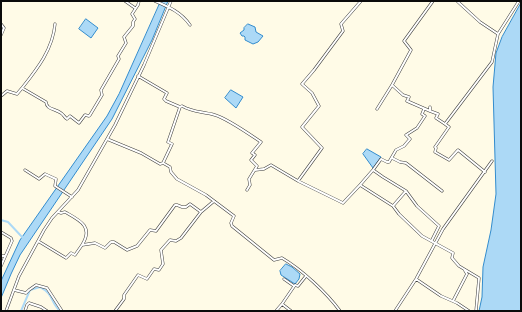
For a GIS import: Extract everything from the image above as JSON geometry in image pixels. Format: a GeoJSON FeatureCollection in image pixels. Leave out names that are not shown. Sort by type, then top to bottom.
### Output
{"type":"FeatureCollection","features":[{"type":"Feature","properties":{"kind":"street"},"geometry":{"type":"LineString","coordinates":[[125,1],[135,8]]}},
{"type":"Feature","properties":{"kind":"street"},"geometry":{"type":"LineString","coordinates":[[22,88],[46,102],[48,108],[55,109],[67,119],[70,116],[79,123],[85,115],[88,116],[102,95],[101,90],[119,59],[118,56],[126,43],[124,37],[133,26],[135,19],[132,14],[139,1]]}},
{"type":"Feature","properties":{"kind":"street"},"geometry":{"type":"LineString","coordinates":[[6,311],[19,276],[38,241],[50,221],[85,180],[115,125],[171,1]]}},
{"type":"Feature","properties":{"kind":"street"},"geometry":{"type":"LineString","coordinates":[[298,181],[322,148],[302,127],[319,106],[312,93],[302,84],[343,31],[341,24],[361,1]]}},
{"type":"Feature","properties":{"kind":"street"},"geometry":{"type":"LineString","coordinates":[[377,109],[411,50],[404,41],[433,1]]}},
{"type":"Feature","properties":{"kind":"street"},"geometry":{"type":"LineString","coordinates":[[457,1],[480,22],[498,34]]}},
{"type":"Feature","properties":{"kind":"street"},"geometry":{"type":"LineString","coordinates":[[445,124],[492,62],[498,34],[519,1]]}},
{"type":"Feature","properties":{"kind":"street"},"geometry":{"type":"LineString","coordinates":[[156,2],[180,13],[190,25]]}},
{"type":"Feature","properties":{"kind":"street"},"geometry":{"type":"LineString","coordinates":[[1,24],[4,28],[1,36]]}},
{"type":"Feature","properties":{"kind":"street"},"geometry":{"type":"LineString","coordinates":[[1,96],[8,91],[17,94],[35,72],[49,48],[54,35],[55,24]]}},
{"type":"Feature","properties":{"kind":"street"},"geometry":{"type":"LineString","coordinates":[[138,76],[167,94],[164,99],[166,101],[180,107],[182,106],[190,111],[216,115],[244,130],[261,142],[252,153],[255,155],[251,160],[257,166],[249,178],[250,184],[247,190]]}},
{"type":"Feature","properties":{"kind":"street"},"geometry":{"type":"LineString","coordinates":[[392,85],[403,95],[409,97],[407,101],[438,114],[436,118],[449,127],[435,147],[435,152],[449,160],[458,150],[485,172]]}},
{"type":"Feature","properties":{"kind":"street"},"geometry":{"type":"LineString","coordinates":[[163,163],[172,144],[168,142],[180,107]]}},
{"type":"Feature","properties":{"kind":"street"},"geometry":{"type":"LineString","coordinates":[[255,170],[264,169],[271,165],[298,181],[343,203],[381,159],[389,162],[396,150],[404,146],[410,139],[406,135],[417,128],[425,116],[422,114],[424,109]]}},
{"type":"Feature","properties":{"kind":"street"},"geometry":{"type":"LineString","coordinates":[[107,139],[170,167],[171,172],[177,179],[198,190],[234,216],[231,225],[258,248],[276,261],[280,258],[285,260],[306,276],[325,293],[340,311]]}},
{"type":"Feature","properties":{"kind":"street"},"geometry":{"type":"LineString","coordinates":[[392,158],[406,163],[442,191]]}},
{"type":"Feature","properties":{"kind":"street"},"geometry":{"type":"LineString","coordinates":[[395,311],[416,279],[443,229],[492,161]]}},
{"type":"Feature","properties":{"kind":"street"},"geometry":{"type":"LineString","coordinates":[[25,170],[40,179],[46,174],[57,180],[55,186],[72,197]]}},
{"type":"Feature","properties":{"kind":"street"},"geometry":{"type":"LineString","coordinates":[[373,170],[406,191],[417,206],[439,226],[432,240]]}},
{"type":"Feature","properties":{"kind":"street"},"geometry":{"type":"LineString","coordinates":[[360,185],[393,206],[417,232],[453,253],[452,258],[479,278],[476,311]]}},
{"type":"Feature","properties":{"kind":"street"},"geometry":{"type":"LineString","coordinates":[[393,206],[406,191]]}},
{"type":"Feature","properties":{"kind":"street"},"geometry":{"type":"LineString","coordinates":[[115,311],[138,275],[147,279],[154,269],[160,270],[163,264],[161,250],[170,239],[176,242],[181,238],[201,212],[214,201]]}},
{"type":"Feature","properties":{"kind":"street"},"geometry":{"type":"LineString","coordinates":[[82,245],[95,244],[105,248],[111,242],[114,242],[127,250],[132,249],[141,243],[150,230],[156,231],[175,205],[186,207],[190,204],[201,212]]}},
{"type":"Feature","properties":{"kind":"street"},"geometry":{"type":"LineString","coordinates":[[38,241],[66,258],[71,253],[75,255],[82,245],[86,238],[86,228],[84,224],[76,217],[65,212],[58,212]]}},
{"type":"Feature","properties":{"kind":"street"},"geometry":{"type":"LineString","coordinates":[[1,232],[12,240],[1,266]]}},
{"type":"Feature","properties":{"kind":"street"},"geometry":{"type":"LineString","coordinates":[[453,301],[467,274],[464,268]]}},
{"type":"Feature","properties":{"kind":"street"},"geometry":{"type":"LineString","coordinates":[[276,311],[294,286],[298,286],[306,276]]}},
{"type":"Feature","properties":{"kind":"street"},"geometry":{"type":"LineString","coordinates":[[284,279],[294,286]]}},
{"type":"Feature","properties":{"kind":"street"},"geometry":{"type":"LineString","coordinates":[[416,279],[441,296],[453,301],[468,311]]}},
{"type":"Feature","properties":{"kind":"street"},"geometry":{"type":"LineString","coordinates":[[14,290],[26,293],[36,286],[47,288],[62,311]]}},
{"type":"Feature","properties":{"kind":"street"},"geometry":{"type":"LineString","coordinates":[[25,311],[29,303],[41,307],[47,311]]}},
{"type":"Feature","properties":{"kind":"street"},"geometry":{"type":"LineString","coordinates":[[282,304],[291,311]]}},
{"type":"Feature","properties":{"kind":"water"},"geometry":{"type":"Polygon","coordinates":[[[161,1],[168,1],[152,40],[112,119],[20,255],[1,298],[1,281],[20,240],[107,116],[119,94],[161,1]]]}},
{"type":"Feature","properties":{"kind":"water"},"geometry":{"type":"Polygon","coordinates":[[[521,3],[521,311],[479,311],[482,297],[483,267],[491,230],[496,194],[493,87],[496,53],[502,37],[521,3]]]}},
{"type":"Feature","properties":{"kind":"water"},"geometry":{"type":"Polygon","coordinates":[[[86,19],[98,28],[91,38],[79,29],[86,19]]]}},
{"type":"Feature","properties":{"kind":"water"},"geometry":{"type":"Polygon","coordinates":[[[248,24],[255,27],[256,32],[263,36],[258,42],[253,44],[245,40],[245,37],[240,33],[248,24]]]}},
{"type":"Feature","properties":{"kind":"water"},"geometry":{"type":"Polygon","coordinates":[[[231,90],[243,97],[236,108],[225,98],[231,90]]]}},
{"type":"Feature","properties":{"kind":"water"},"geometry":{"type":"Polygon","coordinates":[[[367,149],[381,157],[373,168],[363,154],[367,149]]]}},
{"type":"Feature","properties":{"kind":"water"},"geometry":{"type":"Polygon","coordinates":[[[286,264],[300,274],[299,279],[295,284],[281,275],[280,271],[286,264]]]}},
{"type":"Feature","properties":{"kind":"waterway"},"geometry":{"type":"LineString","coordinates":[[1,220],[8,222],[23,238]]}},
{"type":"Feature","properties":{"kind":"waterway"},"geometry":{"type":"LineString","coordinates":[[21,311],[30,290],[40,287],[48,292],[60,311]]}}]}
